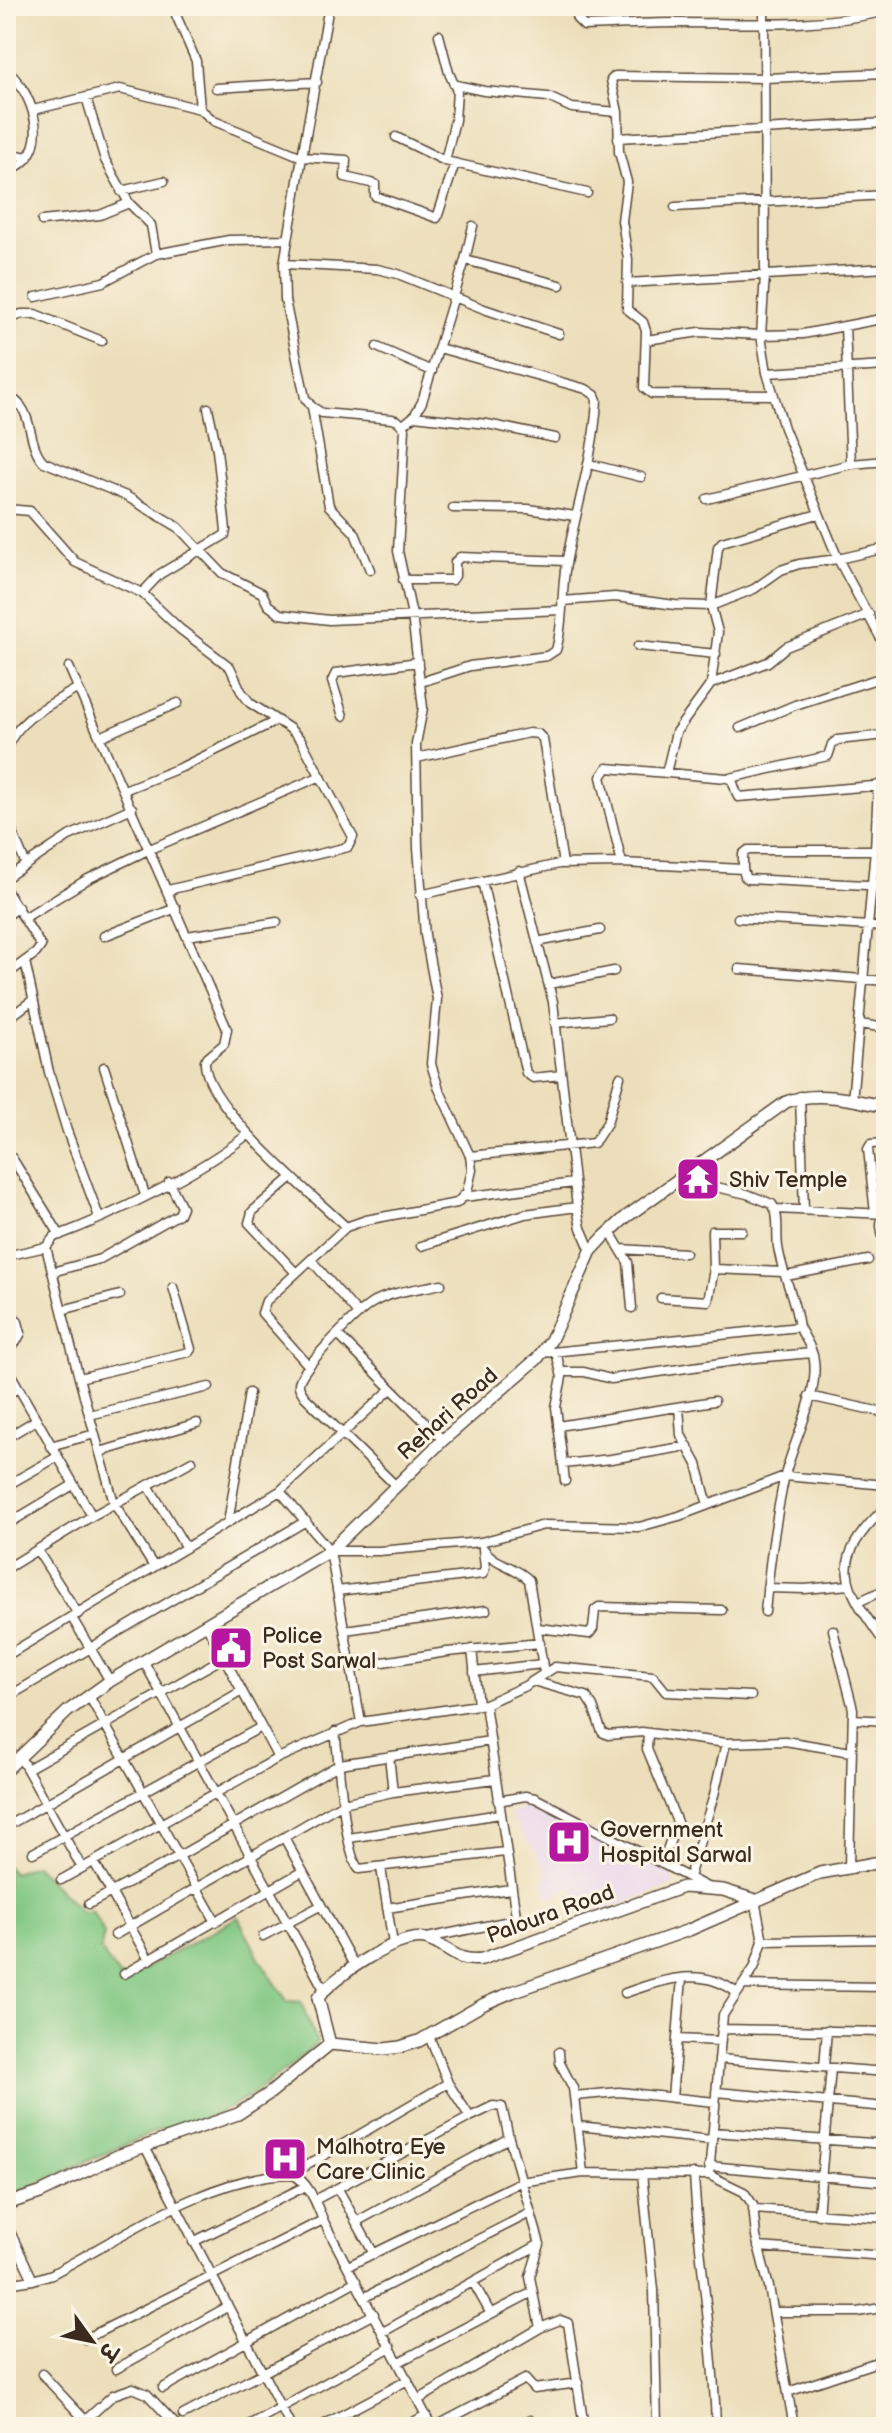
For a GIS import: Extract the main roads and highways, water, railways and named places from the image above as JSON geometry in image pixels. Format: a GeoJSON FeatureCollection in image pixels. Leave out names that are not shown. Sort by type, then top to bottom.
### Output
{"type":"FeatureCollection","features":[{"type":"Feature","properties":{"kind":"main road","name":"Rehari Road"},"geometry":{"type":"LineString","coordinates":[[6,1770],[68,1711],[110,1681],[330,1551],[443,1440],[542,1353],[591,1251],[626,1217],[786,1102],[800,1096],[886,1107]]}},
{"type":"Feature","properties":{"kind":"main road"},"geometry":{"type":"LineString","coordinates":[[6,2204],[40,2193],[106,2161],[238,2114],[270,2093],[330,2044],[384,2049],[410,2044],[512,1992],[689,1930],[820,1873],[884,1861]]}},
{"type":"Feature","properties":{"kind":"main road","name":"Paloura Road"},"geometry":{"type":"LineString","coordinates":[[330,2044],[318,1998],[355,1967],[393,1944],[423,1939],[470,1961],[683,1887],[708,1887],[755,1900]]}},
{"type":"Feature","properties":{"kind":"place","name":"Shiv Temple"},"geometry":{"type":"Point","coordinates":[698,1179]}},
{"type":"Feature","properties":{"kind":"place","name":"Police Post Sarwal"},"geometry":{"type":"Point","coordinates":[231,1648]}},
{"type":"Feature","properties":{"kind":"place","name":"Government Hospital Sarwal"},"geometry":{"type":"Point","coordinates":[569,1842]}},
{"type":"Feature","properties":{"kind":"place","name":"Malhotra Eye Care Clinic"},"geometry":{"type":"Point","coordinates":[285,2159]}}]}
